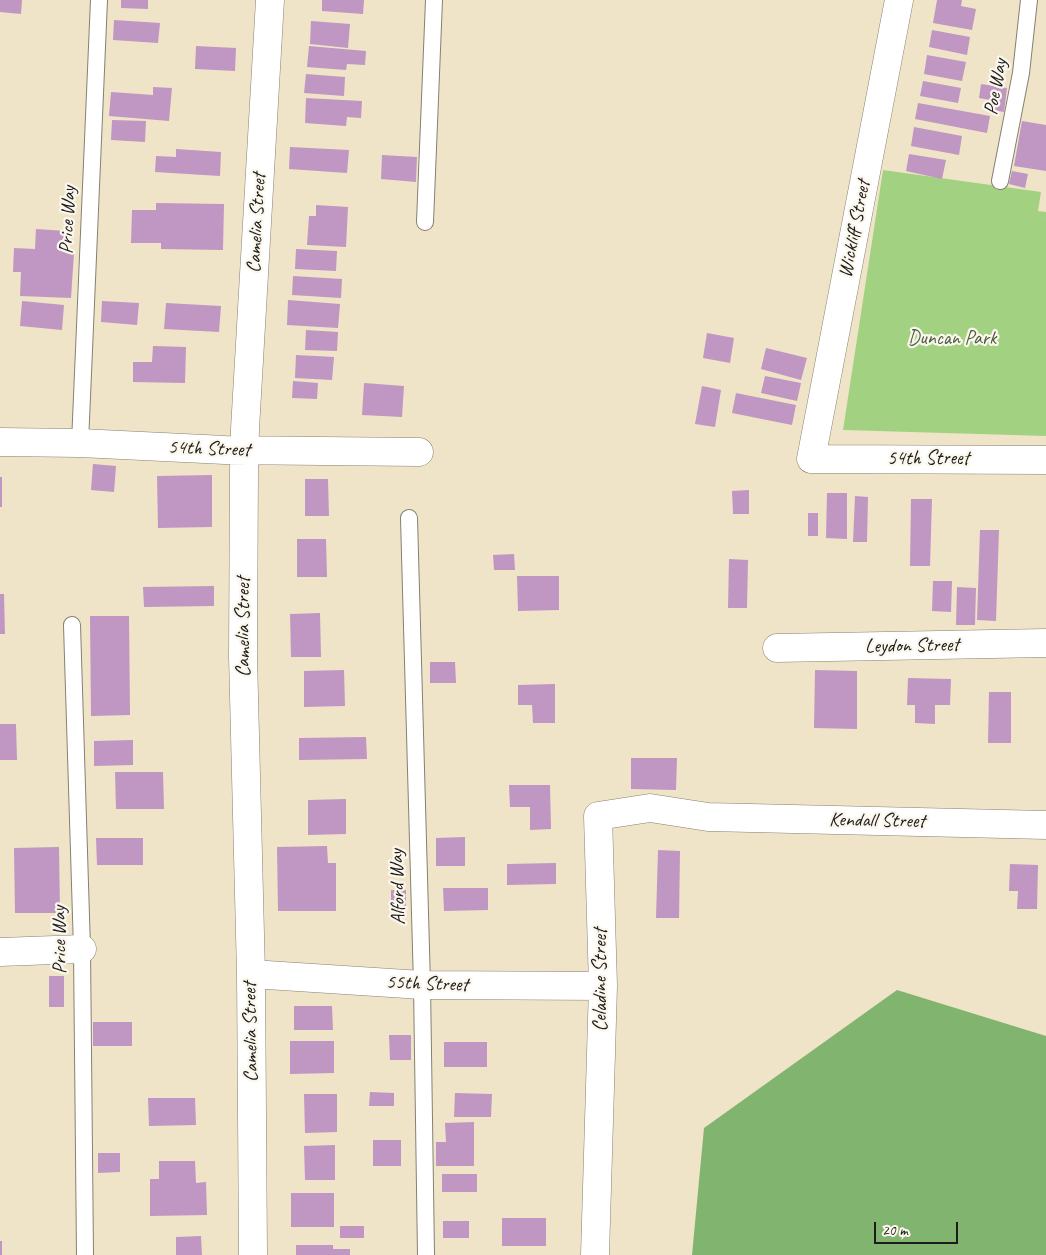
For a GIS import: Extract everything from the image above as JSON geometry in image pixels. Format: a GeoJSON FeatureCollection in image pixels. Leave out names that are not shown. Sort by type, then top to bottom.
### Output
{"type":"FeatureCollection","features":[{"type":"Feature","properties":{"kind":"street","name":"Camelia Street"},"geometry":{"type":"LineString","coordinates":[[253,1255],[250,974],[243,656],[244,450],[270,0]]}},
{"type":"Feature","properties":{"kind":"street","name":"Wickliff Street"},"geometry":{"type":"LineString","coordinates":[[811,459],[898,0]]}},
{"type":"Feature","properties":{"kind":"street","name":"54th Street"},"geometry":{"type":"LineString","coordinates":[[0,442],[80,443],[244,450],[419,452]]}},
{"type":"Feature","properties":{"kind":"street","name":"54th Street"},"geometry":{"type":"LineString","coordinates":[[811,459],[1046,460]]}},
{"type":"Feature","properties":{"kind":"street","name":"Leydon Street"},"geometry":{"type":"LineString","coordinates":[[777,648],[1046,643]]}},
{"type":"Feature","properties":{"kind":"street","name":"Celadine Street"},"geometry":{"type":"LineString","coordinates":[[595,1255],[604,986],[598,816],[650,808],[708,817]]}},
{"type":"Feature","properties":{"kind":"street","name":"Kendall Street"},"geometry":{"type":"LineString","coordinates":[[708,817],[1046,825]]}},
{"type":"Feature","properties":{"kind":"street"},"geometry":{"type":"LineString","coordinates":[[0,952],[82,949]]}},
{"type":"Feature","properties":{"kind":"street","name":"55th Street"},"geometry":{"type":"LineString","coordinates":[[250,974],[422,985],[604,986]]}},
{"type":"Feature","properties":{"kind":"lane","name":"Price Way"},"geometry":{"type":"LineString","coordinates":[[80,443],[99,0]]}},
{"type":"Feature","properties":{"kind":"lane"},"geometry":{"type":"LineString","coordinates":[[425,222],[434,0]]}},
{"type":"Feature","properties":{"kind":"lane","name":"Poe Way"},"geometry":{"type":"LineString","coordinates":[[1000,182],[1021,73],[1029,0]]}},
{"type":"Feature","properties":{"kind":"lane","name":"Alford Way"},"geometry":{"type":"LineString","coordinates":[[409,518],[422,985],[426,1255]]}},
{"type":"Feature","properties":{"kind":"lane","name":"Price Way"},"geometry":{"type":"LineString","coordinates":[[72,625],[82,949],[85,1255]]}},
{"type":"Feature","properties":{"kind":"green space","name":"Duncan Park"},"geometry":{"type":"Polygon","coordinates":[[[883,170],[1041,192],[1038,211],[1046,212],[1046,436],[843,430],[883,170]]]}},
{"type":"Feature","properties":{"kind":"green space"},"geometry":{"type":"Polygon","coordinates":[[[897,990],[1046,1036],[1046,1255],[692,1255],[704,1128],[897,990]]]}},
{"type":"Feature","properties":{"kind":"building"},"geometry":{"type":"Polygon","coordinates":[[[0,0],[22,0],[21,14],[0,12],[0,0]]]}},
{"type":"Feature","properties":{"kind":"building"},"geometry":{"type":"Polygon","coordinates":[[[121,0],[148,0],[148,9],[121,8],[121,0]]]}},
{"type":"Feature","properties":{"kind":"building"},"geometry":{"type":"Polygon","coordinates":[[[322,0],[364,0],[363,14],[322,11],[322,0]]]}},
{"type":"Feature","properties":{"kind":"building"},"geometry":{"type":"Polygon","coordinates":[[[937,0],[962,0],[961,6],[976,9],[972,30],[933,23],[937,0]]]}},
{"type":"Feature","properties":{"kind":"building"},"geometry":{"type":"Polygon","coordinates":[[[114,20],[160,23],[158,43],[113,40],[114,20]]]}},
{"type":"Feature","properties":{"kind":"building"},"geometry":{"type":"Polygon","coordinates":[[[311,21],[350,24],[348,48],[310,44],[311,21]]]}},
{"type":"Feature","properties":{"kind":"building"},"geometry":{"type":"Polygon","coordinates":[[[932,30],[970,37],[967,55],[929,47],[932,30]]]}},
{"type":"Feature","properties":{"kind":"building"},"geometry":{"type":"Polygon","coordinates":[[[196,46],[236,48],[235,71],[195,69],[196,46]]]}},
{"type":"Feature","properties":{"kind":"building"},"geometry":{"type":"Polygon","coordinates":[[[309,46],[366,51],[365,65],[347,64],[346,70],[307,67],[309,46]]]}},
{"type":"Feature","properties":{"kind":"building"},"geometry":{"type":"Polygon","coordinates":[[[927,55],[966,62],[962,81],[924,74],[927,55]]]}},
{"type":"Feature","properties":{"kind":"building"},"geometry":{"type":"Polygon","coordinates":[[[306,74],[345,77],[344,96],[304,93],[306,74]]]}},
{"type":"Feature","properties":{"kind":"building"},"geometry":{"type":"Polygon","coordinates":[[[923,81],[961,88],[958,103],[920,96],[923,81]]]}},
{"type":"Feature","properties":{"kind":"building"},"geometry":{"type":"Polygon","coordinates":[[[981,84],[1007,88],[1004,112],[988,109],[990,100],[979,98],[981,84]]]}},
{"type":"Feature","properties":{"kind":"building"},"geometry":{"type":"Polygon","coordinates":[[[153,87],[172,88],[169,121],[109,116],[111,92],[153,95],[153,87]]]}},
{"type":"Feature","properties":{"kind":"building"},"geometry":{"type":"Polygon","coordinates":[[[306,98],[362,101],[361,118],[347,117],[346,126],[305,123],[306,98]]]}},
{"type":"Feature","properties":{"kind":"building"},"geometry":{"type":"Polygon","coordinates":[[[918,103],[990,116],[987,133],[915,119],[918,103]]]}},
{"type":"Feature","properties":{"kind":"building"},"geometry":{"type":"Polygon","coordinates":[[[112,120],[146,121],[145,142],[111,140],[112,120]]]}},
{"type":"Feature","properties":{"kind":"building"},"geometry":{"type":"Polygon","coordinates":[[[1022,121],[1046,125],[1046,171],[1014,166],[1022,121]]]}},
{"type":"Feature","properties":{"kind":"building"},"geometry":{"type":"Polygon","coordinates":[[[914,127],[962,136],[959,155],[911,146],[914,127]]]}},
{"type":"Feature","properties":{"kind":"building"},"geometry":{"type":"Polygon","coordinates":[[[290,147],[349,150],[347,173],[289,169],[290,147]]]}},
{"type":"Feature","properties":{"kind":"building"},"geometry":{"type":"Polygon","coordinates":[[[176,149],[221,152],[220,176],[155,172],[156,156],[176,157],[176,149]]]}},
{"type":"Feature","properties":{"kind":"building"},"geometry":{"type":"Polygon","coordinates":[[[909,154],[946,160],[942,179],[906,171],[909,154]]]}},
{"type":"Feature","properties":{"kind":"building"},"geometry":{"type":"Polygon","coordinates":[[[382,155],[417,157],[416,182],[381,179],[382,155]]]}},
{"type":"Feature","properties":{"kind":"building"},"geometry":{"type":"Polygon","coordinates":[[[1012,171],[1028,174],[1025,188],[1009,184],[1012,171]]]}},
{"type":"Feature","properties":{"kind":"building"},"geometry":{"type":"Polygon","coordinates":[[[156,203],[224,204],[223,250],[161,249],[161,243],[131,243],[132,210],[156,210],[156,203]]]}},
{"type":"Feature","properties":{"kind":"building"},"geometry":{"type":"Polygon","coordinates":[[[316,205],[348,207],[346,247],[307,245],[309,216],[316,216],[316,205]]]}},
{"type":"Feature","properties":{"kind":"building"},"geometry":{"type":"Polygon","coordinates":[[[36,229],[66,231],[65,252],[74,253],[71,298],[20,296],[21,272],[13,272],[14,248],[35,249],[36,229]]]}},
{"type":"Feature","properties":{"kind":"building"},"geometry":{"type":"Polygon","coordinates":[[[296,249],[337,251],[336,271],[295,269],[296,249]]]}},
{"type":"Feature","properties":{"kind":"building"},"geometry":{"type":"Polygon","coordinates":[[[293,276],[342,279],[341,298],[292,295],[293,276]]]}},
{"type":"Feature","properties":{"kind":"building"},"geometry":{"type":"Polygon","coordinates":[[[288,300],[340,304],[338,328],[287,325],[288,300]]]}},
{"type":"Feature","properties":{"kind":"building"},"geometry":{"type":"Polygon","coordinates":[[[22,301],[64,305],[62,330],[20,326],[22,301]]]}},
{"type":"Feature","properties":{"kind":"building"},"geometry":{"type":"Polygon","coordinates":[[[102,301],[139,303],[137,325],[101,322],[102,301]]]}},
{"type":"Feature","properties":{"kind":"building"},"geometry":{"type":"Polygon","coordinates":[[[166,303],[221,306],[219,332],[164,329],[166,303]]]}},
{"type":"Feature","properties":{"kind":"building"},"geometry":{"type":"Polygon","coordinates":[[[306,330],[338,332],[337,351],[305,350],[306,330]]]}},
{"type":"Feature","properties":{"kind":"building"},"geometry":{"type":"Polygon","coordinates":[[[707,333],[734,338],[730,363],[703,358],[707,333]]]}},
{"type":"Feature","properties":{"kind":"building"},"geometry":{"type":"Polygon","coordinates":[[[153,346],[186,347],[185,383],[133,382],[133,362],[152,362],[153,346]]]}},
{"type":"Feature","properties":{"kind":"building"},"geometry":{"type":"Polygon","coordinates":[[[766,348],[807,358],[801,380],[761,369],[766,348]]]}},
{"type":"Feature","properties":{"kind":"building"},"geometry":{"type":"Polygon","coordinates":[[[296,355],[334,357],[332,380],[295,378],[296,355]]]}},
{"type":"Feature","properties":{"kind":"building"},"geometry":{"type":"Polygon","coordinates":[[[765,376],[801,383],[797,401],[761,393],[765,376]]]}},
{"type":"Feature","properties":{"kind":"building"},"geometry":{"type":"Polygon","coordinates":[[[293,381],[318,383],[317,399],[292,398],[293,381]]]}},
{"type":"Feature","properties":{"kind":"building"},"geometry":{"type":"Polygon","coordinates":[[[364,383],[404,386],[402,417],[362,415],[364,383]]]}},
{"type":"Feature","properties":{"kind":"building"},"geometry":{"type":"Polygon","coordinates":[[[702,386],[721,390],[715,427],[695,424],[702,386]]]}},
{"type":"Feature","properties":{"kind":"building"},"geometry":{"type":"Polygon","coordinates":[[[736,393],[796,405],[792,425],[732,413],[736,393]]]}},
{"type":"Feature","properties":{"kind":"building"},"geometry":{"type":"Polygon","coordinates":[[[93,464],[116,466],[114,492],[91,490],[93,464]]]}},
{"type":"Feature","properties":{"kind":"building"},"geometry":{"type":"Polygon","coordinates":[[[212,475],[212,527],[158,528],[157,476],[212,475]]]}},
{"type":"Feature","properties":{"kind":"building"},"geometry":{"type":"Polygon","coordinates":[[[0,477],[2,477],[2,507],[0,507],[0,477]]]}},
{"type":"Feature","properties":{"kind":"building"},"geometry":{"type":"Polygon","coordinates":[[[305,479],[328,479],[329,516],[305,516],[305,479]]]}},
{"type":"Feature","properties":{"kind":"building"},"geometry":{"type":"Polygon","coordinates":[[[749,490],[749,514],[733,514],[732,491],[749,490]]]}},
{"type":"Feature","properties":{"kind":"building"},"geometry":{"type":"Polygon","coordinates":[[[827,493],[847,493],[847,539],[826,538],[827,493]]]}},
{"type":"Feature","properties":{"kind":"building"},"geometry":{"type":"Polygon","coordinates":[[[855,496],[868,497],[867,542],[853,542],[855,496]]]}},
{"type":"Feature","properties":{"kind":"building"},"geometry":{"type":"Polygon","coordinates":[[[911,499],[932,499],[930,566],[910,566],[911,499]]]}},
{"type":"Feature","properties":{"kind":"building"},"geometry":{"type":"Polygon","coordinates":[[[808,513],[818,513],[818,536],[808,536],[808,513]]]}},
{"type":"Feature","properties":{"kind":"building"},"geometry":{"type":"Polygon","coordinates":[[[980,530],[999,530],[996,621],[977,620],[980,530]]]}},
{"type":"Feature","properties":{"kind":"building"},"geometry":{"type":"Polygon","coordinates":[[[297,539],[326,539],[327,577],[297,577],[297,539]]]}},
{"type":"Feature","properties":{"kind":"building"},"geometry":{"type":"Polygon","coordinates":[[[514,554],[515,570],[494,570],[493,555],[514,554]]]}},
{"type":"Feature","properties":{"kind":"building"},"geometry":{"type":"Polygon","coordinates":[[[729,559],[748,560],[747,608],[728,608],[729,559]]]}},
{"type":"Feature","properties":{"kind":"building"},"geometry":{"type":"Polygon","coordinates":[[[517,576],[559,576],[559,610],[518,611],[517,576]]]}},
{"type":"Feature","properties":{"kind":"building"},"geometry":{"type":"Polygon","coordinates":[[[933,581],[952,581],[951,612],[932,611],[933,581]]]}},
{"type":"Feature","properties":{"kind":"building"},"geometry":{"type":"Polygon","coordinates":[[[214,586],[214,606],[144,607],[143,587],[214,586]]]}},
{"type":"Feature","properties":{"kind":"building"},"geometry":{"type":"Polygon","coordinates":[[[957,587],[976,588],[975,625],[956,625],[957,587]]]}},
{"type":"Feature","properties":{"kind":"building"},"geometry":{"type":"Polygon","coordinates":[[[0,594],[4,594],[5,634],[0,634],[0,594]]]}},
{"type":"Feature","properties":{"kind":"building"},"geometry":{"type":"Polygon","coordinates":[[[320,613],[321,657],[291,657],[290,614],[320,613]]]}},
{"type":"Feature","properties":{"kind":"building"},"geometry":{"type":"Polygon","coordinates":[[[90,616],[129,616],[130,715],[91,716],[90,616]]]}},
{"type":"Feature","properties":{"kind":"building"},"geometry":{"type":"Polygon","coordinates":[[[430,662],[455,662],[456,683],[430,683],[430,662]]]}},
{"type":"Feature","properties":{"kind":"building"},"geometry":{"type":"Polygon","coordinates":[[[344,670],[345,706],[304,707],[304,671],[344,670]]]}},
{"type":"Feature","properties":{"kind":"building"},"geometry":{"type":"Polygon","coordinates":[[[815,670],[857,671],[857,729],[814,728],[815,670]]]}},
{"type":"Feature","properties":{"kind":"building"},"geometry":{"type":"Polygon","coordinates":[[[908,678],[951,679],[950,705],[935,705],[935,724],[915,723],[915,705],[907,705],[908,678]]]}},
{"type":"Feature","properties":{"kind":"building"},"geometry":{"type":"Polygon","coordinates":[[[555,684],[555,723],[533,723],[532,705],[518,705],[518,685],[555,684]]]}},
{"type":"Feature","properties":{"kind":"building"},"geometry":{"type":"Polygon","coordinates":[[[989,692],[1011,692],[1011,743],[988,743],[989,692]]]}},
{"type":"Feature","properties":{"kind":"building"},"geometry":{"type":"Polygon","coordinates":[[[0,724],[16,724],[17,760],[0,760],[0,724]]]}},
{"type":"Feature","properties":{"kind":"building"},"geometry":{"type":"Polygon","coordinates":[[[366,737],[367,759],[299,760],[299,738],[366,737]]]}},
{"type":"Feature","properties":{"kind":"building"},"geometry":{"type":"Polygon","coordinates":[[[133,740],[133,765],[94,766],[94,741],[133,740]]]}},
{"type":"Feature","properties":{"kind":"building"},"geometry":{"type":"Polygon","coordinates":[[[631,758],[677,758],[676,790],[631,789],[631,758]]]}},
{"type":"Feature","properties":{"kind":"building"},"geometry":{"type":"Polygon","coordinates":[[[115,772],[163,772],[164,809],[116,809],[115,772]]]}},
{"type":"Feature","properties":{"kind":"building"},"geometry":{"type":"Polygon","coordinates":[[[509,785],[550,785],[551,829],[530,830],[530,807],[510,807],[509,785]]]}},
{"type":"Feature","properties":{"kind":"building"},"geometry":{"type":"Polygon","coordinates":[[[346,799],[346,834],[308,835],[308,800],[346,799]]]}},
{"type":"Feature","properties":{"kind":"building"},"geometry":{"type":"Polygon","coordinates":[[[465,837],[465,866],[436,866],[436,838],[465,837]]]}},
{"type":"Feature","properties":{"kind":"building"},"geometry":{"type":"Polygon","coordinates":[[[96,838],[143,838],[143,865],[97,865],[96,838]]]}},
{"type":"Feature","properties":{"kind":"building"},"geometry":{"type":"Polygon","coordinates":[[[327,846],[328,863],[336,863],[336,911],[278,911],[277,847],[327,846]]]}},
{"type":"Feature","properties":{"kind":"building"},"geometry":{"type":"Polygon","coordinates":[[[59,847],[60,913],[15,913],[14,848],[59,847]]]}},
{"type":"Feature","properties":{"kind":"building"},"geometry":{"type":"Polygon","coordinates":[[[658,850],[680,851],[679,918],[656,918],[658,850]]]}},
{"type":"Feature","properties":{"kind":"building"},"geometry":{"type":"Polygon","coordinates":[[[556,863],[556,884],[507,885],[507,864],[556,863]]]}},
{"type":"Feature","properties":{"kind":"building"},"geometry":{"type":"Polygon","coordinates":[[[1010,864],[1038,865],[1037,909],[1017,909],[1018,891],[1009,891],[1010,864]]]}},
{"type":"Feature","properties":{"kind":"building"},"geometry":{"type":"Polygon","coordinates":[[[443,888],[488,888],[488,910],[444,911],[443,888]]]}},
{"type":"Feature","properties":{"kind":"building"},"geometry":{"type":"Polygon","coordinates":[[[391,890],[406,890],[406,909],[391,909],[391,890]]]}},
{"type":"Feature","properties":{"kind":"building"},"geometry":{"type":"Polygon","coordinates":[[[49,976],[64,976],[64,1007],[49,1007],[49,976]]]}},
{"type":"Feature","properties":{"kind":"building"},"geometry":{"type":"Polygon","coordinates":[[[294,1006],[332,1006],[333,1030],[294,1030],[294,1006]]]}},
{"type":"Feature","properties":{"kind":"building"},"geometry":{"type":"Polygon","coordinates":[[[93,1022],[132,1022],[132,1046],[93,1046],[93,1022]]]}},
{"type":"Feature","properties":{"kind":"building"},"geometry":{"type":"Polygon","coordinates":[[[389,1035],[411,1035],[411,1060],[390,1060],[389,1035]]]}},
{"type":"Feature","properties":{"kind":"building"},"geometry":{"type":"Polygon","coordinates":[[[290,1041],[334,1041],[334,1073],[290,1074],[290,1041]]]}},
{"type":"Feature","properties":{"kind":"building"},"geometry":{"type":"Polygon","coordinates":[[[444,1042],[487,1042],[487,1067],[444,1067],[444,1042]]]}},
{"type":"Feature","properties":{"kind":"building"},"geometry":{"type":"Polygon","coordinates":[[[370,1092],[394,1093],[394,1106],[369,1106],[370,1092]]]}},
{"type":"Feature","properties":{"kind":"building"},"geometry":{"type":"Polygon","coordinates":[[[455,1093],[492,1094],[491,1117],[454,1117],[455,1093]]]}},
{"type":"Feature","properties":{"kind":"building"},"geometry":{"type":"Polygon","coordinates":[[[304,1094],[337,1094],[337,1132],[305,1133],[304,1094]]]}},
{"type":"Feature","properties":{"kind":"building"},"geometry":{"type":"Polygon","coordinates":[[[148,1098],[195,1098],[196,1125],[149,1126],[148,1098]]]}},
{"type":"Feature","properties":{"kind":"building"},"geometry":{"type":"Polygon","coordinates":[[[474,1122],[474,1166],[436,1166],[436,1142],[446,1142],[445,1123],[474,1122]]]}},
{"type":"Feature","properties":{"kind":"building"},"geometry":{"type":"Polygon","coordinates":[[[373,1140],[401,1140],[401,1166],[373,1166],[373,1140]]]}},
{"type":"Feature","properties":{"kind":"building"},"geometry":{"type":"Polygon","coordinates":[[[335,1145],[335,1180],[305,1180],[304,1146],[335,1145]]]}},
{"type":"Feature","properties":{"kind":"building"},"geometry":{"type":"Polygon","coordinates":[[[98,1153],[120,1153],[120,1172],[98,1173],[98,1153]]]}},
{"type":"Feature","properties":{"kind":"building"},"geometry":{"type":"Polygon","coordinates":[[[159,1161],[195,1161],[196,1183],[206,1182],[207,1215],[150,1216],[150,1179],[159,1179],[159,1161]]]}},
{"type":"Feature","properties":{"kind":"building"},"geometry":{"type":"Polygon","coordinates":[[[442,1174],[477,1174],[477,1192],[442,1192],[442,1174]]]}},
{"type":"Feature","properties":{"kind":"building"},"geometry":{"type":"Polygon","coordinates":[[[291,1193],[334,1193],[334,1227],[291,1227],[291,1193]]]}},
{"type":"Feature","properties":{"kind":"building"},"geometry":{"type":"Polygon","coordinates":[[[502,1218],[546,1218],[546,1246],[502,1246],[502,1218]]]}},
{"type":"Feature","properties":{"kind":"building"},"geometry":{"type":"Polygon","coordinates":[[[443,1221],[469,1221],[469,1238],[443,1238],[443,1221]]]}},
{"type":"Feature","properties":{"kind":"building"},"geometry":{"type":"Polygon","coordinates":[[[340,1226],[364,1226],[364,1238],[340,1238],[340,1226]]]}},
{"type":"Feature","properties":{"kind":"building"},"geometry":{"type":"Polygon","coordinates":[[[201,1236],[202,1255],[176,1255],[176,1237],[201,1236]]]}},
{"type":"Feature","properties":{"kind":"building"},"geometry":{"type":"Polygon","coordinates":[[[0,1241],[2,1241],[2,1255],[0,1255],[0,1241]]]}},
{"type":"Feature","properties":{"kind":"building"},"geometry":{"type":"Polygon","coordinates":[[[296,1245],[333,1245],[333,1249],[350,1249],[350,1255],[296,1255],[296,1245]]]}}]}
